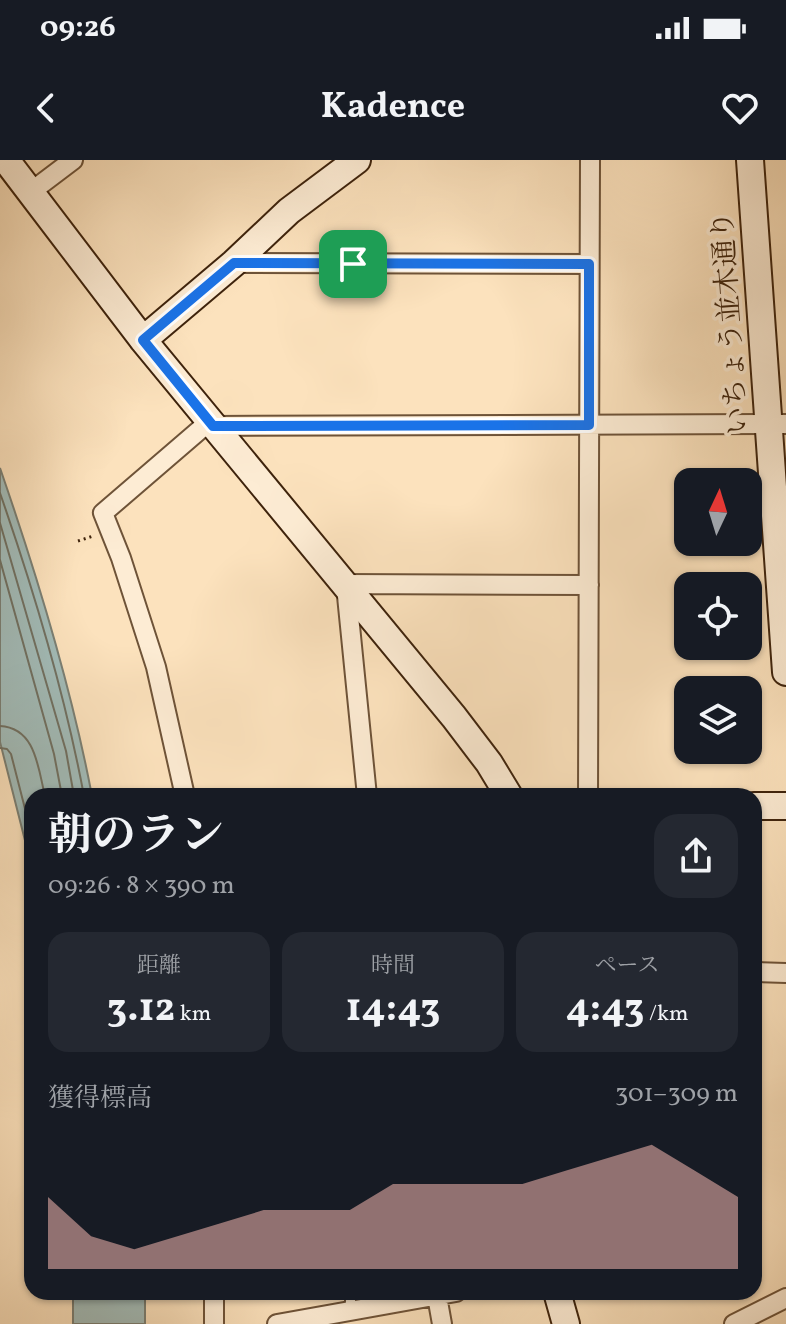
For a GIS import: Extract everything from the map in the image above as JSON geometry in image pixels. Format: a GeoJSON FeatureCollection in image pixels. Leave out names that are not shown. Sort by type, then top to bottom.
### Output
{"type":"FeatureCollection","features":[{"type":"Feature","properties":{"kind":"street"},"geometry":{"type":"LineString","coordinates":[[6,160],[143,340],[454,717],[504,788]]}},
{"type":"Feature","properties":{"kind":"street"},"geometry":{"type":"LineString","coordinates":[[32,191],[73,160]]}},
{"type":"Feature","properties":{"kind":"street"},"geometry":{"type":"LineString","coordinates":[[143,340],[234,263],[289,211],[357,160]]}},
{"type":"Feature","properties":{"kind":"street"},"geometry":{"type":"LineString","coordinates":[[588,788],[590,160]]}},
{"type":"Feature","properties":{"kind":"street","name":"いちょう並木通り"},"geometry":{"type":"LineString","coordinates":[[750,160],[777,424],[786,672]]}},
{"type":"Feature","properties":{"kind":"street"},"geometry":{"type":"LineString","coordinates":[[234,263],[589,264]]}},
{"type":"Feature","properties":{"kind":"street"},"geometry":{"type":"LineString","coordinates":[[183,788],[156,667],[103,513],[212,424],[777,424]]}},
{"type":"Feature","properties":{"kind":"street"},"geometry":{"type":"LineString","coordinates":[[345,585],[589,585]]}},
{"type":"Feature","properties":{"kind":"street"},"geometry":{"type":"LineString","coordinates":[[345,585],[366,788]]}},
{"type":"Feature","properties":{"kind":"street"},"geometry":{"type":"LineString","coordinates":[[762,806],[786,806]]}},
{"type":"Feature","properties":{"kind":"street"},"geometry":{"type":"LineString","coordinates":[[762,972],[786,973]]}},
{"type":"Feature","properties":{"kind":"street"},"geometry":{"type":"LineString","coordinates":[[734,1324],[786,1298]]}},
{"type":"Feature","properties":{"kind":"street"},"geometry":{"type":"LineString","coordinates":[[214,1300],[214,1324]]}},
{"type":"Feature","properties":{"kind":"street"},"geometry":{"type":"LineString","coordinates":[[438,1300],[442,1324]]}},
{"type":"Feature","properties":{"kind":"street"},"geometry":{"type":"LineString","coordinates":[[559,1300],[566,1324]]}},
{"type":"Feature","properties":{"kind":"street"},"geometry":{"type":"LineString","coordinates":[[277,1324],[351,1301]]}},
{"type":"Feature","properties":{"kind":"path"},"geometry":{"type":"LineString","coordinates":[[78,541],[95,536]]}},
{"type":"Feature","properties":{"kind":"water"},"geometry":{"type":"Polygon","coordinates":[[[0,468],[52,630],[90,788],[24,788],[24,836],[0,742],[0,468]]]}},
{"type":"Feature","properties":{"kind":"water"},"geometry":{"type":"Polygon","coordinates":[[[73,1300],[145,1300],[145,1324],[73,1324],[73,1300]]]}},
{"type":"Feature","properties":{"kind":"route"},"geometry":{"type":"LineString","coordinates":[[234,263],[353,264],[589,264],[589,425],[213,426],[143,340],[234,263]]}}]}
